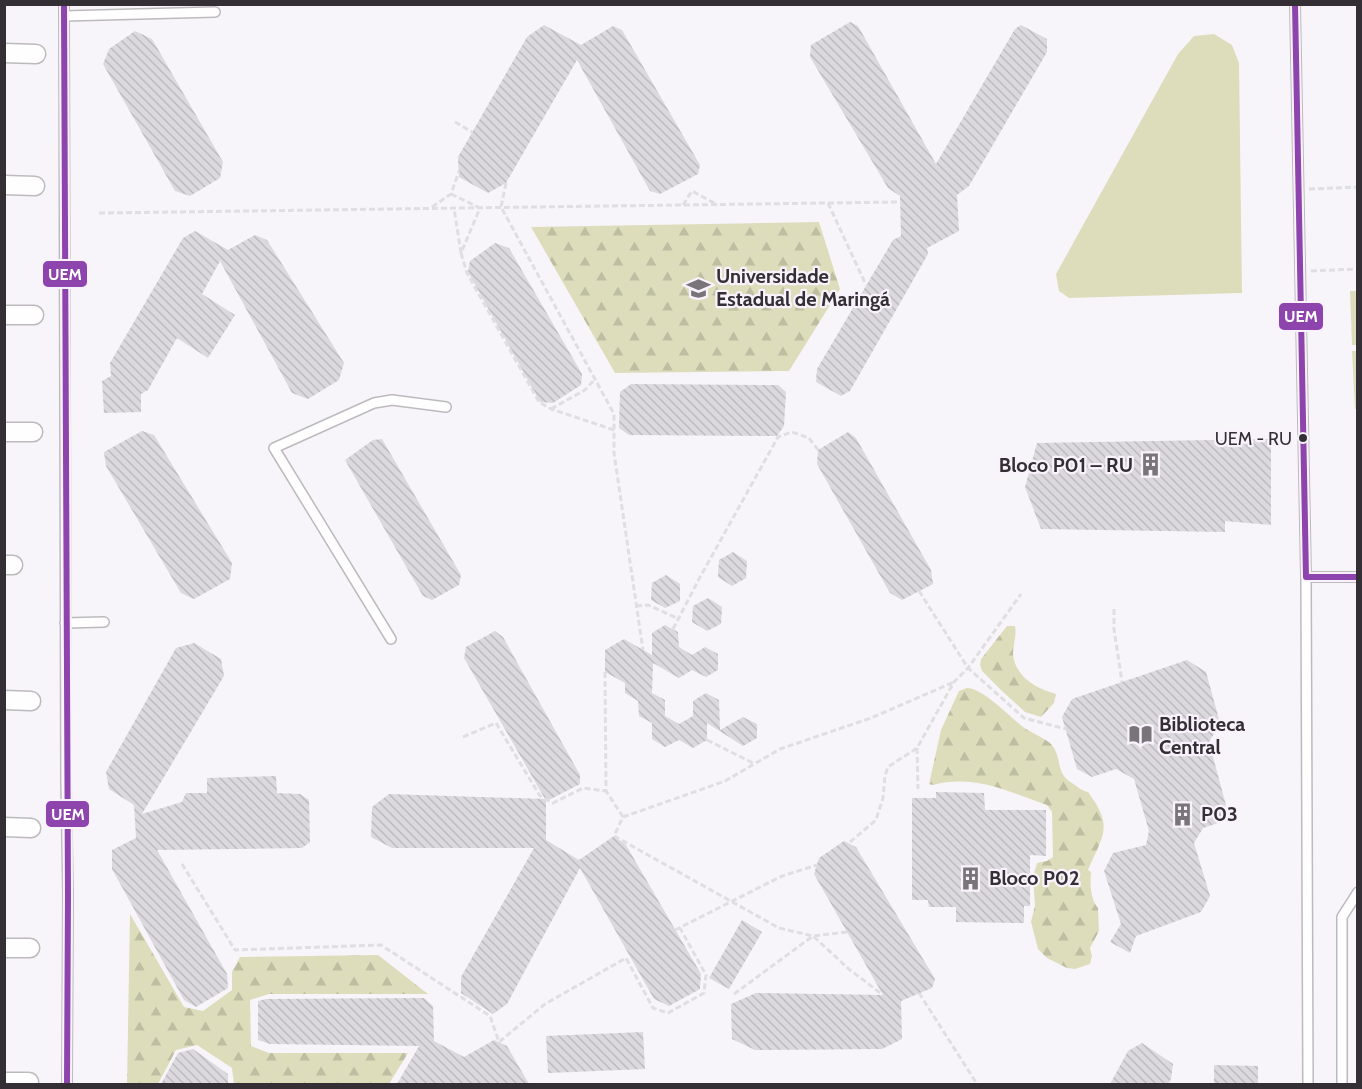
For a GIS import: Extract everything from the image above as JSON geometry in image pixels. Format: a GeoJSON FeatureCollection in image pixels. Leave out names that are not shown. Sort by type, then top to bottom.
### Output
{"type":"FeatureCollection","features":[{"type":"Feature","properties":{"kind":"street"},"geometry":{"type":"LineString","coordinates":[[4,53],[36,54]]}},
{"type":"Feature","properties":{"kind":"street"},"geometry":{"type":"LineString","coordinates":[[4,185],[35,186]]}},
{"type":"Feature","properties":{"kind":"street"},"geometry":{"type":"LineString","coordinates":[[4,315],[34,315]]}},
{"type":"Feature","properties":{"kind":"street"},"geometry":{"type":"LineString","coordinates":[[4,432],[33,432]]}},
{"type":"Feature","properties":{"kind":"street"},"geometry":{"type":"LineString","coordinates":[[4,700],[32,701]]}},
{"type":"Feature","properties":{"kind":"street"},"geometry":{"type":"LineString","coordinates":[[4,827],[31,828]]}},
{"type":"Feature","properties":{"kind":"street"},"geometry":{"type":"LineString","coordinates":[[4,948],[30,948]]}},
{"type":"Feature","properties":{"kind":"street"},"geometry":{"type":"LineString","coordinates":[[4,1082],[29,1082]]}},
{"type":"Feature","properties":{"kind":"lane"},"geometry":{"type":"LineString","coordinates":[[64,4],[67,1084]]}},
{"type":"Feature","properties":{"kind":"lane"},"geometry":{"type":"LineString","coordinates":[[1295,4],[1306,577],[1308,1084]]}},
{"type":"Feature","properties":{"kind":"lane"},"geometry":{"type":"LineString","coordinates":[[64,16],[214,12]]}},
{"type":"Feature","properties":{"kind":"lane"},"geometry":{"type":"LineString","coordinates":[[391,639],[274,448],[374,403],[392,400],[446,407]]}},
{"type":"Feature","properties":{"kind":"lane"},"geometry":{"type":"LineString","coordinates":[[1306,577],[1358,577]]}},
{"type":"Feature","properties":{"kind":"lane"},"geometry":{"type":"LineString","coordinates":[[65,623],[104,622]]}},
{"type":"Feature","properties":{"kind":"lane"},"geometry":{"type":"LineString","coordinates":[[1342,1084],[1342,917],[1358,892]]}},
{"type":"Feature","properties":{"kind":"path"},"geometry":{"type":"LineString","coordinates":[[455,122],[472,132]]}},
{"type":"Feature","properties":{"kind":"path"},"geometry":{"type":"LineString","coordinates":[[431,208],[451,194],[459,171]]}},
{"type":"Feature","properties":{"kind":"path"},"geometry":{"type":"LineString","coordinates":[[507,183],[501,207],[614,414],[614,453],[643,650]]}},
{"type":"Feature","properties":{"kind":"path"},"geometry":{"type":"LineString","coordinates":[[1299,189],[1358,187]]}},
{"type":"Feature","properties":{"kind":"path"},"geometry":{"type":"LineString","coordinates":[[682,205],[692,191],[717,204]]}},
{"type":"Feature","properties":{"kind":"path"},"geometry":{"type":"LineString","coordinates":[[451,194],[480,208]]}},
{"type":"Feature","properties":{"kind":"path"},"geometry":{"type":"LineString","coordinates":[[99,213],[900,202]]}},
{"type":"Feature","properties":{"kind":"path"},"geometry":{"type":"LineString","coordinates":[[828,203],[866,285]]}},
{"type":"Feature","properties":{"kind":"path"},"geometry":{"type":"LineString","coordinates":[[454,208],[461,253],[467,273],[539,402],[551,409],[614,430]]}},
{"type":"Feature","properties":{"kind":"path"},"geometry":{"type":"LineString","coordinates":[[461,253],[480,208]]}},
{"type":"Feature","properties":{"kind":"path"},"geometry":{"type":"LineString","coordinates":[[1300,271],[1358,269]]}},
{"type":"Feature","properties":{"kind":"path"},"geometry":{"type":"LineString","coordinates":[[551,409],[585,390],[595,379]]}},
{"type":"Feature","properties":{"kind":"path"},"geometry":{"type":"LineString","coordinates":[[673,629],[778,437],[792,432],[809,438],[818,450]]}},
{"type":"Feature","properties":{"kind":"path"},"geometry":{"type":"LineString","coordinates":[[919,591],[968,668],[1024,718],[1066,729]]}},
{"type":"Feature","properties":{"kind":"path"},"geometry":{"type":"LineString","coordinates":[[850,842],[876,820],[883,798],[888,767],[917,748],[954,682],[968,668],[1021,594]]}},
{"type":"Feature","properties":{"kind":"path"},"geometry":{"type":"LineString","coordinates":[[636,606],[648,605],[679,619]]}},
{"type":"Feature","properties":{"kind":"path"},"geometry":{"type":"LineString","coordinates":[[1114,609],[1114,629],[1122,682]]}},
{"type":"Feature","properties":{"kind":"path"},"geometry":{"type":"LineString","coordinates":[[606,672],[606,791],[623,817]]}},
{"type":"Feature","properties":{"kind":"path"},"geometry":{"type":"LineString","coordinates":[[847,932],[813,936],[779,928],[614,836],[623,817],[725,781],[780,749],[871,718],[954,682]]}},
{"type":"Feature","properties":{"kind":"path"},"geometry":{"type":"LineString","coordinates":[[463,737],[496,723],[540,796],[553,803],[583,788],[606,791]]}},
{"type":"Feature","properties":{"kind":"path"},"geometry":{"type":"LineString","coordinates":[[707,740],[755,764]]}},
{"type":"Feature","properties":{"kind":"path"},"geometry":{"type":"LineString","coordinates":[[917,748],[918,789]]}},
{"type":"Feature","properties":{"kind":"path"},"geometry":{"type":"LineString","coordinates":[[182,864],[235,950],[381,945],[490,1017],[499,1042],[545,1004],[626,958],[653,1008],[668,1013],[704,993],[706,975],[680,928]]}},
{"type":"Feature","properties":{"kind":"path"},"geometry":{"type":"LineString","coordinates":[[675,930],[782,876],[817,865]]}},
{"type":"Feature","properties":{"kind":"path"},"geometry":{"type":"LineString","coordinates":[[734,994],[813,936]]}},
{"type":"Feature","properties":{"kind":"path"},"geometry":{"type":"LineString","coordinates":[[813,936],[850,970],[883,995]]}},
{"type":"Feature","properties":{"kind":"path"},"geometry":{"type":"LineString","coordinates":[[919,993],[977,1084]]}},
{"type":"Feature","properties":{"kind":"green space"},"geometry":{"type":"Polygon","coordinates":[[[1214,34],[1232,45],[1239,63],[1242,293],[1069,298],[1059,291],[1056,274],[1178,54],[1194,36],[1214,34]]]}},
{"type":"Feature","properties":{"kind":"green space"},"geometry":{"type":"Polygon","coordinates":[[[819,222],[840,289],[789,371],[615,373],[531,227],[819,222]]]}},
{"type":"Feature","properties":{"kind":"green space"},"geometry":{"type":"Polygon","coordinates":[[[1350,291],[1357,291],[1357,345],[1352,345],[1350,291]]]}},
{"type":"Feature","properties":{"kind":"green space"},"geometry":{"type":"Polygon","coordinates":[[[1352,351],[1357,351],[1357,409],[1355,409],[1352,351]]]}},
{"type":"Feature","properties":{"kind":"green space"},"geometry":{"type":"Polygon","coordinates":[[[1007,626],[1015,626],[1013,654],[1022,675],[1042,689],[1056,694],[1054,703],[1041,717],[1025,712],[982,671],[981,659],[1007,626]]]}},
{"type":"Feature","properties":{"kind":"green space"},"geometry":{"type":"Polygon","coordinates":[[[967,688],[981,693],[1023,727],[1051,744],[1066,779],[1088,792],[1101,814],[1103,831],[1088,870],[1091,872],[1092,895],[1098,908],[1099,931],[1090,948],[1092,956],[1090,964],[1075,969],[1067,968],[1047,958],[1038,949],[1031,922],[1035,905],[1033,877],[1037,863],[1053,857],[1052,812],[1047,805],[978,783],[929,784],[941,730],[959,691],[967,688]]]}},
{"type":"Feature","properties":{"kind":"green space"},"geometry":{"type":"Polygon","coordinates":[[[130,914],[184,1007],[203,1011],[232,990],[232,972],[240,957],[378,955],[428,994],[269,994],[250,1000],[251,1046],[269,1053],[408,1053],[389,1084],[234,1084],[232,1068],[197,1045],[176,1050],[158,1084],[127,1084],[130,914]]]}},
{"type":"Feature","properties":{"kind":"building"},"geometry":{"type":"Polygon","coordinates":[[[850,22],[858,26],[936,164],[1015,29],[1021,25],[1047,39],[1047,52],[969,186],[957,195],[959,231],[927,248],[928,254],[850,391],[841,396],[816,382],[817,369],[893,240],[901,236],[900,196],[888,188],[810,57],[811,45],[850,22]]]}},
{"type":"Feature","properties":{"kind":"building"},"geometry":{"type":"Polygon","coordinates":[[[544,25],[581,45],[613,26],[622,30],[700,165],[698,174],[660,194],[650,191],[577,60],[506,183],[488,193],[459,177],[458,157],[527,37],[544,25]]]}},
{"type":"Feature","properties":{"kind":"building"},"geometry":{"type":"Polygon","coordinates":[[[135,31],[152,39],[223,162],[220,178],[190,196],[175,191],[103,64],[109,49],[135,31]]]}},
{"type":"Feature","properties":{"kind":"building"},"geometry":{"type":"Polygon","coordinates":[[[195,231],[228,250],[255,235],[267,240],[344,363],[339,380],[308,399],[292,393],[220,261],[202,294],[235,315],[208,358],[177,338],[148,390],[141,394],[141,412],[104,413],[102,381],[111,376],[110,363],[183,238],[195,231]]]}},
{"type":"Feature","properties":{"kind":"building"},"geometry":{"type":"Polygon","coordinates":[[[495,243],[509,248],[582,374],[581,385],[553,403],[540,402],[468,272],[470,261],[495,243]]]}},
{"type":"Feature","properties":{"kind":"building"},"geometry":{"type":"Polygon","coordinates":[[[631,384],[778,385],[786,392],[784,426],[777,436],[629,435],[619,428],[620,392],[631,384]]]}},
{"type":"Feature","properties":{"kind":"building"},"geometry":{"type":"Polygon","coordinates":[[[142,431],[154,435],[232,563],[230,579],[194,599],[181,593],[106,466],[104,452],[142,431]]]}},
{"type":"Feature","properties":{"kind":"building"},"geometry":{"type":"Polygon","coordinates":[[[848,432],[856,438],[931,570],[933,584],[902,600],[890,593],[817,464],[818,450],[848,432]]]}},
{"type":"Feature","properties":{"kind":"building"},"geometry":{"type":"Polygon","coordinates":[[[382,439],[461,575],[459,585],[432,600],[423,596],[345,460],[373,440],[382,439]]]}},
{"type":"Feature","properties":{"kind":"building","name":"Bloco P01 – RU"},"geometry":{"type":"Polygon","coordinates":[[[1271,439],[1271,525],[1225,521],[1225,532],[1041,529],[1025,487],[1037,443],[1271,439]]]}},
{"type":"Feature","properties":{"kind":"building"},"geometry":{"type":"Polygon","coordinates":[[[733,552],[747,561],[746,578],[732,586],[718,577],[719,560],[733,552]]]}},
{"type":"Feature","properties":{"kind":"building"},"geometry":{"type":"Polygon","coordinates":[[[666,575],[680,584],[680,601],[665,608],[651,600],[652,583],[666,575]]]}},
{"type":"Feature","properties":{"kind":"building"},"geometry":{"type":"Polygon","coordinates":[[[708,598],[722,607],[721,624],[707,631],[692,622],[693,606],[708,598]]]}},
{"type":"Feature","properties":{"kind":"building"},"geometry":{"type":"Polygon","coordinates":[[[665,625],[678,632],[679,647],[692,655],[705,647],[718,654],[718,670],[706,677],[692,670],[679,678],[653,663],[652,693],[665,700],[665,716],[679,724],[693,716],[693,701],[706,693],[719,700],[720,730],[743,717],[757,724],[757,738],[743,746],[707,723],[707,740],[693,748],[679,740],[665,747],[652,739],[652,723],[639,716],[638,701],[625,693],[625,683],[605,672],[605,650],[624,639],[652,655],[652,633],[665,625]]]}},
{"type":"Feature","properties":{"kind":"building"},"geometry":{"type":"Polygon","coordinates":[[[495,631],[503,637],[580,775],[580,784],[547,801],[546,799],[546,840],[579,860],[614,836],[626,845],[701,974],[700,989],[669,1006],[654,999],[580,868],[507,1004],[493,1014],[461,993],[461,977],[534,848],[392,848],[371,837],[372,807],[389,794],[545,799],[464,658],[466,647],[495,631]]]}},
{"type":"Feature","properties":{"kind":"building"},"geometry":{"type":"Polygon","coordinates":[[[194,643],[221,659],[224,676],[142,814],[182,802],[186,793],[207,793],[207,778],[276,776],[277,793],[300,794],[309,800],[310,842],[302,848],[157,850],[227,974],[228,988],[196,1007],[184,1000],[112,869],[112,850],[136,838],[134,805],[109,789],[106,772],[176,648],[194,643]]]}},
{"type":"Feature","properties":{"kind":"building","name":"P03"},"geometry":{"type":"Polygon","coordinates":[[[1187,660],[1206,672],[1220,723],[1209,742],[1226,805],[1218,823],[1203,828],[1194,843],[1210,896],[1201,912],[1136,936],[1130,953],[1110,942],[1121,924],[1104,871],[1113,853],[1146,845],[1149,831],[1134,779],[1116,769],[1092,777],[1077,769],[1062,717],[1072,699],[1187,660]]]}},
{"type":"Feature","properties":{"kind":"building","name":"Bloco P02"},"geometry":{"type":"Polygon","coordinates":[[[936,792],[984,793],[985,810],[1046,810],[1046,856],[1030,855],[1030,906],[1024,906],[1024,923],[956,922],[956,907],[929,907],[928,900],[912,900],[912,798],[936,798],[936,792]]]}},
{"type":"Feature","properties":{"kind":"building"},"geometry":{"type":"Polygon","coordinates":[[[844,841],[856,847],[935,979],[932,988],[901,1001],[902,1039],[882,1049],[755,1050],[732,1039],[731,1004],[756,993],[883,995],[814,874],[819,858],[844,841]]]}},
{"type":"Feature","properties":{"kind":"building"},"geometry":{"type":"Polygon","coordinates":[[[742,920],[762,932],[729,989],[709,978],[742,920]]]}},
{"type":"Feature","properties":{"kind":"building"},"geometry":{"type":"Polygon","coordinates":[[[424,998],[433,1006],[434,1041],[464,1057],[494,1040],[507,1046],[529,1084],[397,1084],[419,1046],[270,1044],[258,1040],[258,1001],[266,999],[424,998]]]}},
{"type":"Feature","properties":{"kind":"building"},"geometry":{"type":"Polygon","coordinates":[[[643,1032],[645,1069],[548,1073],[546,1036],[643,1032]]]}},
{"type":"Feature","properties":{"kind":"building"},"geometry":{"type":"Polygon","coordinates":[[[1142,1043],[1173,1064],[1168,1084],[1110,1084],[1128,1051],[1142,1043]]]}},
{"type":"Feature","properties":{"kind":"building"},"geometry":{"type":"Polygon","coordinates":[[[193,1049],[228,1074],[228,1084],[161,1084],[178,1053],[193,1049]]]}},
{"type":"Feature","properties":{"kind":"building"},"geometry":{"type":"Polygon","coordinates":[[[1214,1065],[1258,1066],[1258,1084],[1214,1084],[1214,1065]]]}},
{"type":"Feature","properties":{"kind":"transit line","name":"UEM"},"geometry":{"type":"LineString","coordinates":[[64,4],[67,1084]]}},
{"type":"Feature","properties":{"kind":"transit line","name":"UEM"},"geometry":{"type":"LineString","coordinates":[[1295,4],[1306,577],[1358,577]]}},
{"type":"Feature","properties":{"kind":"place","name":"Universidade Estadual de Maringá"},"geometry":{"type":"Point","coordinates":[698,288]}},
{"type":"Feature","properties":{"kind":"place","name":"UEM - RU"},"geometry":{"type":"Point","coordinates":[1303,438]}},
{"type":"Feature","properties":{"kind":"place","name":"Bloco P01 – RU"},"geometry":{"type":"Point","coordinates":[1151,465]}},
{"type":"Feature","properties":{"kind":"place","name":"Biblioteca Central"},"geometry":{"type":"Point","coordinates":[1141,735]}},
{"type":"Feature","properties":{"kind":"place","name":"P03"},"geometry":{"type":"Point","coordinates":[1183,814]}},
{"type":"Feature","properties":{"kind":"place","name":"Bloco P02"},"geometry":{"type":"Point","coordinates":[971,878]}}]}
